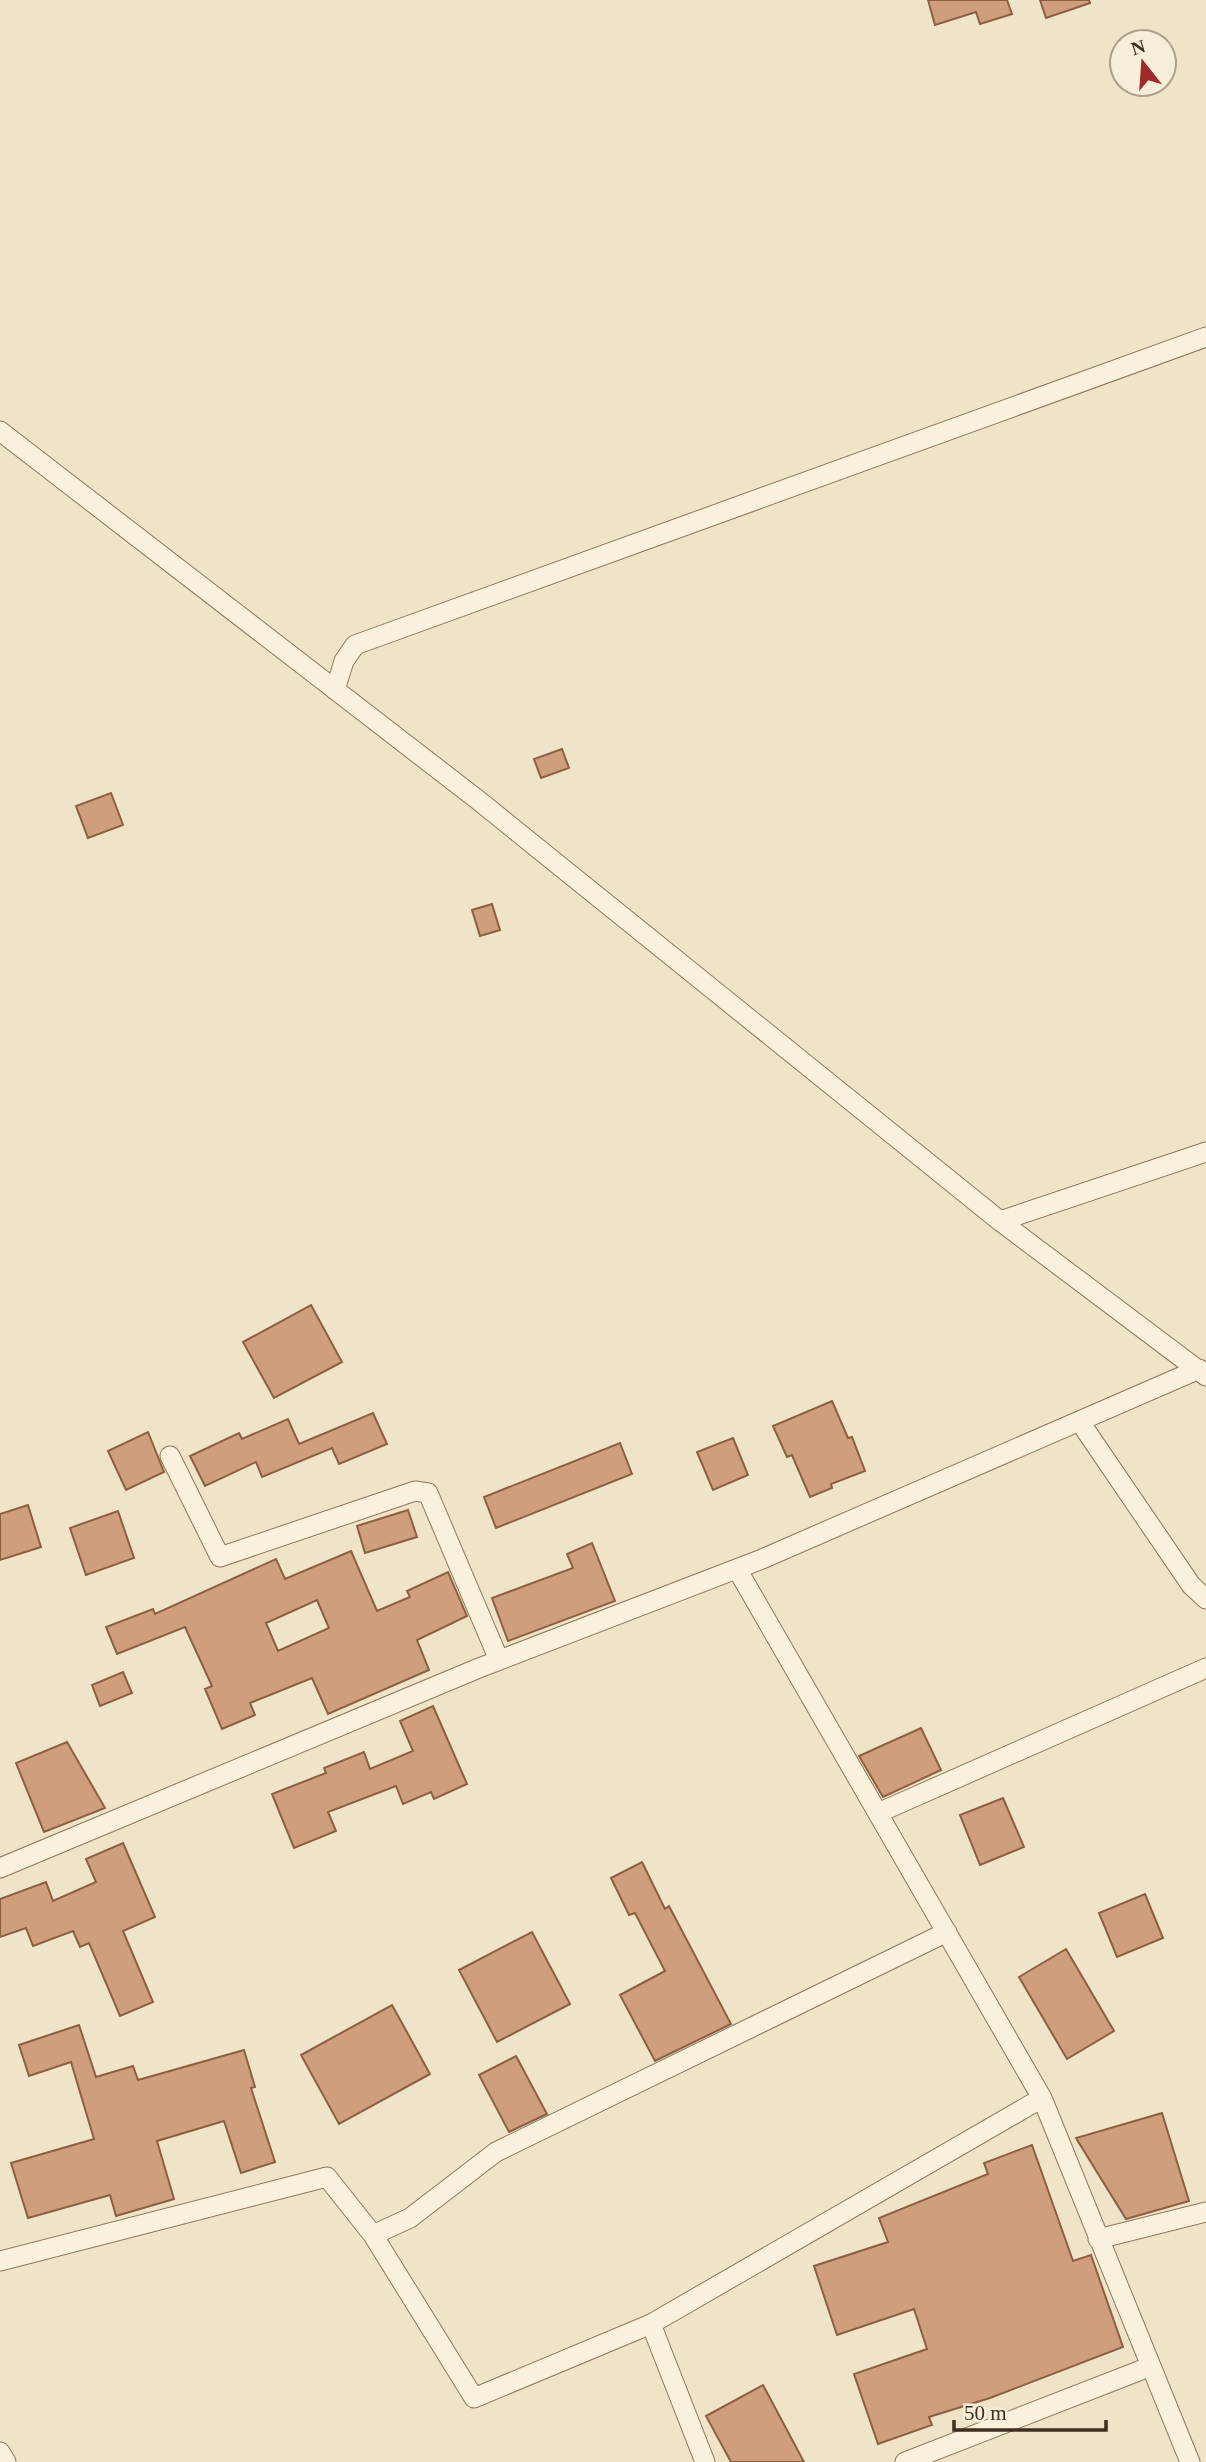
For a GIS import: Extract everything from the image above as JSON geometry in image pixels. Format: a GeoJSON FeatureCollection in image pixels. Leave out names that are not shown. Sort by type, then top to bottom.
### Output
{"type":"FeatureCollection","features":[{"type":"Feature","properties":{"kind":"street"},"geometry":{"type":"LineString","coordinates":[[335,690],[344,661],[355,645],[377,636],[1206,337]]}},
{"type":"Feature","properties":{"kind":"street"},"geometry":{"type":"LineString","coordinates":[[0,431],[478,800],[1000,1221],[1202,1372]]}},
{"type":"Feature","properties":{"kind":"street"},"geometry":{"type":"LineString","coordinates":[[1000,1221],[1206,1152]]}},
{"type":"Feature","properties":{"kind":"street"},"geometry":{"type":"LineString","coordinates":[[0,1868],[499,1660],[737,1569],[1202,1372]]}},
{"type":"Feature","properties":{"kind":"street"},"geometry":{"type":"LineString","coordinates":[[1080,1422],[1191,1585],[1206,1599]]}},
{"type":"Feature","properties":{"kind":"street"},"geometry":{"type":"LineString","coordinates":[[170,1456],[220,1557],[415,1491],[428,1493],[499,1660]]}},
{"type":"Feature","properties":{"kind":"street"},"geometry":{"type":"LineString","coordinates":[[737,1569],[1042,2098],[1149,2367],[1190,2462]]}},
{"type":"Feature","properties":{"kind":"street"},"geometry":{"type":"LineString","coordinates":[[878,1813],[1206,1668]]}},
{"type":"Feature","properties":{"kind":"street"},"geometry":{"type":"LineString","coordinates":[[373,2235],[410,2218],[496,2152],[947,1932]]}},
{"type":"Feature","properties":{"kind":"street"},"geometry":{"type":"LineString","coordinates":[[0,2261],[327,2177],[373,2235],[474,2398],[651,2324],[1042,2098]]}},
{"type":"Feature","properties":{"kind":"street"},"geometry":{"type":"LineString","coordinates":[[1098,2239],[1206,2213]]}},
{"type":"Feature","properties":{"kind":"street"},"geometry":{"type":"LineString","coordinates":[[651,2324],[705,2462]]}},
{"type":"Feature","properties":{"kind":"street"},"geometry":{"type":"LineString","coordinates":[[905,2462],[1149,2367]]}},
{"type":"Feature","properties":{"kind":"street"},"geometry":{"type":"LineString","coordinates":[[0,2452],[6,2462]]}},
{"type":"Feature","properties":{"kind":"building"},"geometry":{"type":"Polygon","coordinates":[[[928,0],[1007,0],[1012,14],[980,24],[976,12],[935,25],[928,0]]]}},
{"type":"Feature","properties":{"kind":"building"},"geometry":{"type":"Polygon","coordinates":[[[1040,0],[1089,0],[1090,3],[1046,18],[1040,0]]]}},
{"type":"Feature","properties":{"kind":"building"},"geometry":{"type":"Polygon","coordinates":[[[562,749],[569,768],[541,778],[534,759],[562,749]]]}},
{"type":"Feature","properties":{"kind":"building"},"geometry":{"type":"Polygon","coordinates":[[[111,793],[123,825],[88,838],[76,806],[111,793]]]}},
{"type":"Feature","properties":{"kind":"building"},"geometry":{"type":"Polygon","coordinates":[[[492,904],[500,930],[480,936],[472,910],[492,904]]]}},
{"type":"Feature","properties":{"kind":"building"},"geometry":{"type":"Polygon","coordinates":[[[311,1305],[342,1362],[274,1398],[243,1342],[311,1305]]]}},
{"type":"Feature","properties":{"kind":"building"},"geometry":{"type":"Polygon","coordinates":[[[832,1401],[848,1438],[852,1437],[865,1471],[831,1484],[832,1488],[810,1497],[792,1455],[787,1457],[773,1426],[832,1401]]]}},
{"type":"Feature","properties":{"kind":"building"},"geometry":{"type":"Polygon","coordinates":[[[373,1413],[387,1444],[339,1464],[332,1448],[262,1477],[256,1462],[205,1486],[190,1456],[239,1433],[242,1439],[288,1419],[299,1444],[373,1413]]]}},
{"type":"Feature","properties":{"kind":"building"},"geometry":{"type":"Polygon","coordinates":[[[148,1432],[164,1472],[126,1490],[108,1451],[148,1432]]]}},
{"type":"Feature","properties":{"kind":"building"},"geometry":{"type":"Polygon","coordinates":[[[733,1438],[748,1475],[713,1490],[697,1452],[733,1438]]]}},
{"type":"Feature","properties":{"kind":"building"},"geometry":{"type":"Polygon","coordinates":[[[620,1443],[632,1474],[496,1528],[484,1497],[620,1443]]]}},
{"type":"Feature","properties":{"kind":"building"},"geometry":{"type":"Polygon","coordinates":[[[28,1505],[41,1547],[0,1560],[0,1514],[28,1505]]]}},
{"type":"Feature","properties":{"kind":"building"},"geometry":{"type":"Polygon","coordinates":[[[408,1510],[417,1537],[365,1553],[357,1526],[408,1510]]]}},
{"type":"Feature","properties":{"kind":"building"},"geometry":{"type":"Polygon","coordinates":[[[118,1511],[134,1558],[86,1575],[70,1528],[118,1511]]]}},
{"type":"Feature","properties":{"kind":"building"},"geometry":{"type":"Polygon","coordinates":[[[592,1543],[615,1601],[508,1641],[492,1598],[573,1568],[567,1554],[592,1543]]]}},
{"type":"Feature","properties":{"kind":"building"},"geometry":{"type":"Polygon","coordinates":[[[351,1551],[377,1611],[410,1597],[407,1591],[448,1572],[467,1616],[417,1640],[429,1670],[328,1714],[312,1678],[250,1703],[255,1715],[222,1729],[205,1689],[212,1686],[185,1627],[117,1654],[106,1627],[153,1609],[155,1614],[276,1559],[285,1579],[351,1551]],[[317,1600],[266,1623],[278,1651],[329,1628],[317,1600]]]}},
{"type":"Feature","properties":{"kind":"building"},"geometry":{"type":"Polygon","coordinates":[[[123,1672],[132,1693],[100,1706],[92,1685],[123,1672]]]}},
{"type":"Feature","properties":{"kind":"building"},"geometry":{"type":"Polygon","coordinates":[[[433,1706],[467,1784],[434,1799],[431,1792],[403,1804],[396,1786],[328,1812],[336,1831],[294,1848],[272,1794],[326,1773],[324,1768],[364,1752],[370,1769],[413,1751],[400,1721],[433,1706]]]}},
{"type":"Feature","properties":{"kind":"building"},"geometry":{"type":"Polygon","coordinates":[[[921,1728],[941,1770],[883,1797],[859,1756],[921,1728]]]}},
{"type":"Feature","properties":{"kind":"building"},"geometry":{"type":"Polygon","coordinates":[[[67,1742],[105,1808],[44,1832],[16,1763],[67,1742]]]}},
{"type":"Feature","properties":{"kind":"building"},"geometry":{"type":"Polygon","coordinates":[[[1003,1798],[1024,1847],[980,1865],[960,1815],[1003,1798]]]}},
{"type":"Feature","properties":{"kind":"building"},"geometry":{"type":"Polygon","coordinates":[[[123,1843],[155,1917],[123,1931],[153,2002],[120,2016],[89,1943],[80,1947],[73,1931],[33,1946],[26,1928],[0,1937],[0,1899],[46,1882],[53,1901],[96,1882],[86,1859],[123,1843]]]}},
{"type":"Feature","properties":{"kind":"building"},"geometry":{"type":"Polygon","coordinates":[[[642,1862],[665,1909],[669,1906],[731,2024],[655,2061],[620,1995],[665,1971],[635,1913],[629,1915],[611,1878],[642,1862]]]}},
{"type":"Feature","properties":{"kind":"building"},"geometry":{"type":"Polygon","coordinates":[[[1145,1894],[1163,1938],[1117,1957],[1099,1913],[1145,1894]]]}},
{"type":"Feature","properties":{"kind":"building"},"geometry":{"type":"Polygon","coordinates":[[[532,1932],[570,2004],[497,2042],[459,1970],[532,1932]]]}},
{"type":"Feature","properties":{"kind":"building"},"geometry":{"type":"Polygon","coordinates":[[[1066,1949],[1114,2031],[1067,2059],[1019,1977],[1066,1949]]]}},
{"type":"Feature","properties":{"kind":"building"},"geometry":{"type":"Polygon","coordinates":[[[392,2005],[430,2074],[339,2124],[301,2055],[392,2005]]]}},
{"type":"Feature","properties":{"kind":"building"},"geometry":{"type":"Polygon","coordinates":[[[79,2025],[96,2077],[133,2066],[138,2080],[244,2050],[255,2087],[251,2088],[275,2162],[241,2173],[224,2121],[157,2141],[174,2199],[116,2216],[110,2195],[28,2218],[11,2163],[94,2139],[71,2062],[29,2076],[19,2045],[79,2025]]]}},
{"type":"Feature","properties":{"kind":"building"},"geometry":{"type":"Polygon","coordinates":[[[516,2056],[547,2114],[509,2132],[479,2075],[516,2056]]]}},
{"type":"Feature","properties":{"kind":"building"},"geometry":{"type":"Polygon","coordinates":[[[1162,2113],[1189,2201],[1126,2219],[1076,2138],[1162,2113]]]}},
{"type":"Feature","properties":{"kind":"building"},"geometry":{"type":"Polygon","coordinates":[[[1032,2145],[1073,2261],[1091,2255],[1123,2347],[990,2398],[929,2417],[932,2425],[878,2444],[854,2374],[927,2349],[914,2309],[837,2335],[814,2266],[888,2242],[879,2218],[988,2174],[984,2163],[1032,2145]]]}},
{"type":"Feature","properties":{"kind":"building"},"geometry":{"type":"Polygon","coordinates":[[[763,2385],[804,2462],[731,2462],[706,2416],[763,2385]]]}}]}
